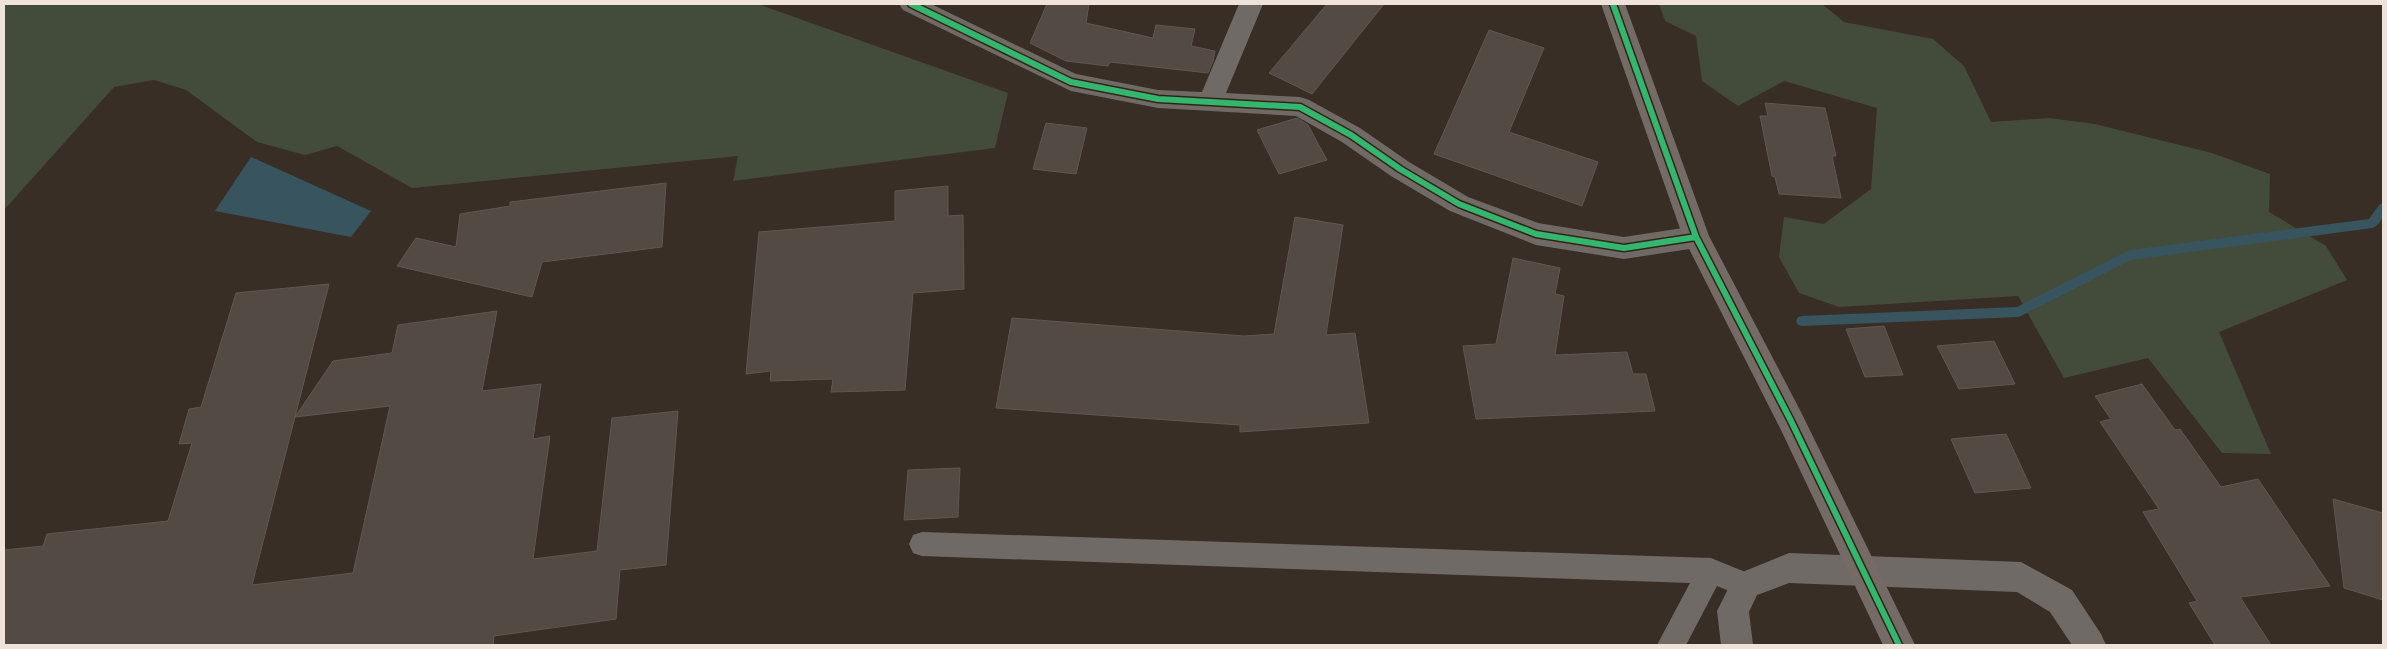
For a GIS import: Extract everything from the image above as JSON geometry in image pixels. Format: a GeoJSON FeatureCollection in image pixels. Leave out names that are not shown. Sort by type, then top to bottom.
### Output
{"type":"FeatureCollection","features":[{"type":"Feature","properties":{"kind":"street"},"geometry":{"type":"LineString","coordinates":[[911,4],[1071,82],[1158,99],[1300,108],[1351,134],[1400,169],[1459,204],[1536,234],[1624,248],[1696,237]]}},
{"type":"Feature","properties":{"kind":"street"},"geometry":{"type":"LineString","coordinates":[[1210,103],[1251,4]]}},
{"type":"Feature","properties":{"kind":"street"},"geometry":{"type":"LineString","coordinates":[[1613,4],[1696,237],[1791,422],[1899,645]]}},
{"type":"Feature","properties":{"kind":"street"},"geometry":{"type":"LineString","coordinates":[[1738,645],[1733,611],[1746,585],[1789,568],[1863,569],[2022,577],[2061,601],[2090,645]]}},
{"type":"Feature","properties":{"kind":"lane"},"geometry":{"type":"LineString","coordinates":[[922,544],[1711,572],[1746,585]]}},
{"type":"Feature","properties":{"kind":"lane"},"geometry":{"type":"LineString","coordinates":[[1671,645],[1711,572]]}},
{"type":"Feature","properties":{"kind":"green space"},"geometry":{"type":"Polygon","coordinates":[[[4,4],[758,4],[1008,93],[995,148],[733,181],[738,156],[412,188],[337,146],[305,155],[257,142],[186,90],[154,80],[114,87],[4,210],[4,4]]]}},
{"type":"Feature","properties":{"kind":"green space"},"geometry":{"type":"Polygon","coordinates":[[[1659,4],[1822,4],[1844,22],[1933,39],[1964,66],[1991,122],[2049,118],[2095,124],[2212,153],[2270,174],[2269,212],[2326,246],[2347,280],[2219,332],[2271,454],[2222,453],[2148,358],[2064,378],[2018,296],[1839,307],[1799,293],[1779,257],[1784,217],[1824,224],[1871,189],[1877,108],[1784,81],[1738,106],[1702,81],[1696,36],[1665,21],[1659,4]]]}},
{"type":"Feature","properties":{"kind":"water"},"geometry":{"type":"Polygon","coordinates":[[[251,157],[371,211],[351,237],[215,211],[251,157]]]}},
{"type":"Feature","properties":{"kind":"building"},"geometry":{"type":"Polygon","coordinates":[[[1047,4],[1089,4],[1086,23],[1153,38],[1156,25],[1195,29],[1191,46],[1215,51],[1213,61],[1208,73],[1110,62],[1108,66],[1066,61],[1030,43],[1047,4]]]}},
{"type":"Feature","properties":{"kind":"building"},"geometry":{"type":"Polygon","coordinates":[[[1327,4],[1384,4],[1312,94],[1269,73],[1327,4]]]}},
{"type":"Feature","properties":{"kind":"building"},"geometry":{"type":"Polygon","coordinates":[[[1489,30],[1544,48],[1509,132],[1598,162],[1582,206],[1434,154],[1489,30]]]}},
{"type":"Feature","properties":{"kind":"building"},"geometry":{"type":"Polygon","coordinates":[[[1765,103],[1825,108],[1836,156],[1832,156],[1841,198],[1779,194],[1775,177],[1772,176],[1760,116],[1768,116],[1765,103]]]}},
{"type":"Feature","properties":{"kind":"building"},"geometry":{"type":"Polygon","coordinates":[[[1297,118],[1308,125],[1327,160],[1279,174],[1257,130],[1297,118]]]}},
{"type":"Feature","properties":{"kind":"building"},"geometry":{"type":"Polygon","coordinates":[[[1046,123],[1087,128],[1076,174],[1033,169],[1046,123]]]}},
{"type":"Feature","properties":{"kind":"building"},"geometry":{"type":"Polygon","coordinates":[[[666,183],[662,247],[542,262],[532,297],[397,266],[416,238],[456,247],[460,214],[510,206],[510,202],[666,183]]]}},
{"type":"Feature","properties":{"kind":"building"},"geometry":{"type":"Polygon","coordinates":[[[948,186],[948,216],[963,215],[964,289],[913,293],[905,390],[831,392],[833,379],[770,381],[771,371],[746,374],[759,232],[895,221],[895,191],[948,186]]]}},
{"type":"Feature","properties":{"kind":"building"},"geometry":{"type":"Polygon","coordinates":[[[1295,217],[1343,225],[1326,335],[1355,333],[1369,423],[1240,432],[1240,425],[996,408],[1012,318],[1244,336],[1274,334],[1295,217]]]}},
{"type":"Feature","properties":{"kind":"building"},"geometry":{"type":"Polygon","coordinates":[[[1513,258],[1560,268],[1555,294],[1564,296],[1555,355],[1627,352],[1633,374],[1646,374],[1655,411],[1476,419],[1463,346],[1496,344],[1513,258]]]}},
{"type":"Feature","properties":{"kind":"building"},"geometry":{"type":"Polygon","coordinates":[[[329,284],[252,585],[353,573],[390,406],[295,417],[333,361],[392,353],[398,325],[497,311],[482,391],[541,384],[533,439],[550,436],[533,559],[597,551],[612,418],[678,411],[666,565],[620,570],[616,619],[494,636],[493,645],[4,645],[4,550],[43,546],[47,534],[168,521],[192,443],[179,444],[189,409],[201,407],[236,293],[329,284]]]}},
{"type":"Feature","properties":{"kind":"building"},"geometry":{"type":"Polygon","coordinates":[[[1884,326],[1903,375],[1865,377],[1846,329],[1884,326]]]}},
{"type":"Feature","properties":{"kind":"building"},"geometry":{"type":"Polygon","coordinates":[[[1994,341],[2015,384],[1959,389],[1937,346],[1994,341]]]}},
{"type":"Feature","properties":{"kind":"building"},"geometry":{"type":"Polygon","coordinates":[[[2142,384],[2175,430],[2180,429],[2221,487],[2258,479],[2330,586],[2240,597],[2271,645],[2215,645],[2189,603],[2197,601],[2143,512],[2159,509],[2100,422],[2111,419],[2095,396],[2142,384]]]}},
{"type":"Feature","properties":{"kind":"building"},"geometry":{"type":"Polygon","coordinates":[[[2006,434],[2031,488],[1975,493],[1951,439],[2006,434]]]}},
{"type":"Feature","properties":{"kind":"building"},"geometry":{"type":"Polygon","coordinates":[[[960,468],[958,517],[904,520],[908,470],[960,468]]]}},
{"type":"Feature","properties":{"kind":"building"},"geometry":{"type":"Polygon","coordinates":[[[2333,499],[2383,513],[2383,600],[2344,588],[2333,499]]]}},
{"type":"Feature","properties":{"kind":"waterway"},"geometry":{"type":"LineString","coordinates":[[1802,321],[2019,312],[2129,255],[2372,223],[2383,208]]}},
{"type":"Feature","properties":{"kind":"cycle path"},"geometry":{"type":"LineString","coordinates":[[911,4],[1071,82],[1158,99],[1300,107],[1351,135],[1400,169],[1459,204],[1536,234],[1624,248],[1696,237]]}},
{"type":"Feature","properties":{"kind":"cycle path"},"geometry":{"type":"LineString","coordinates":[[1613,4],[1696,237],[1791,421],[1899,645]]}}]}
